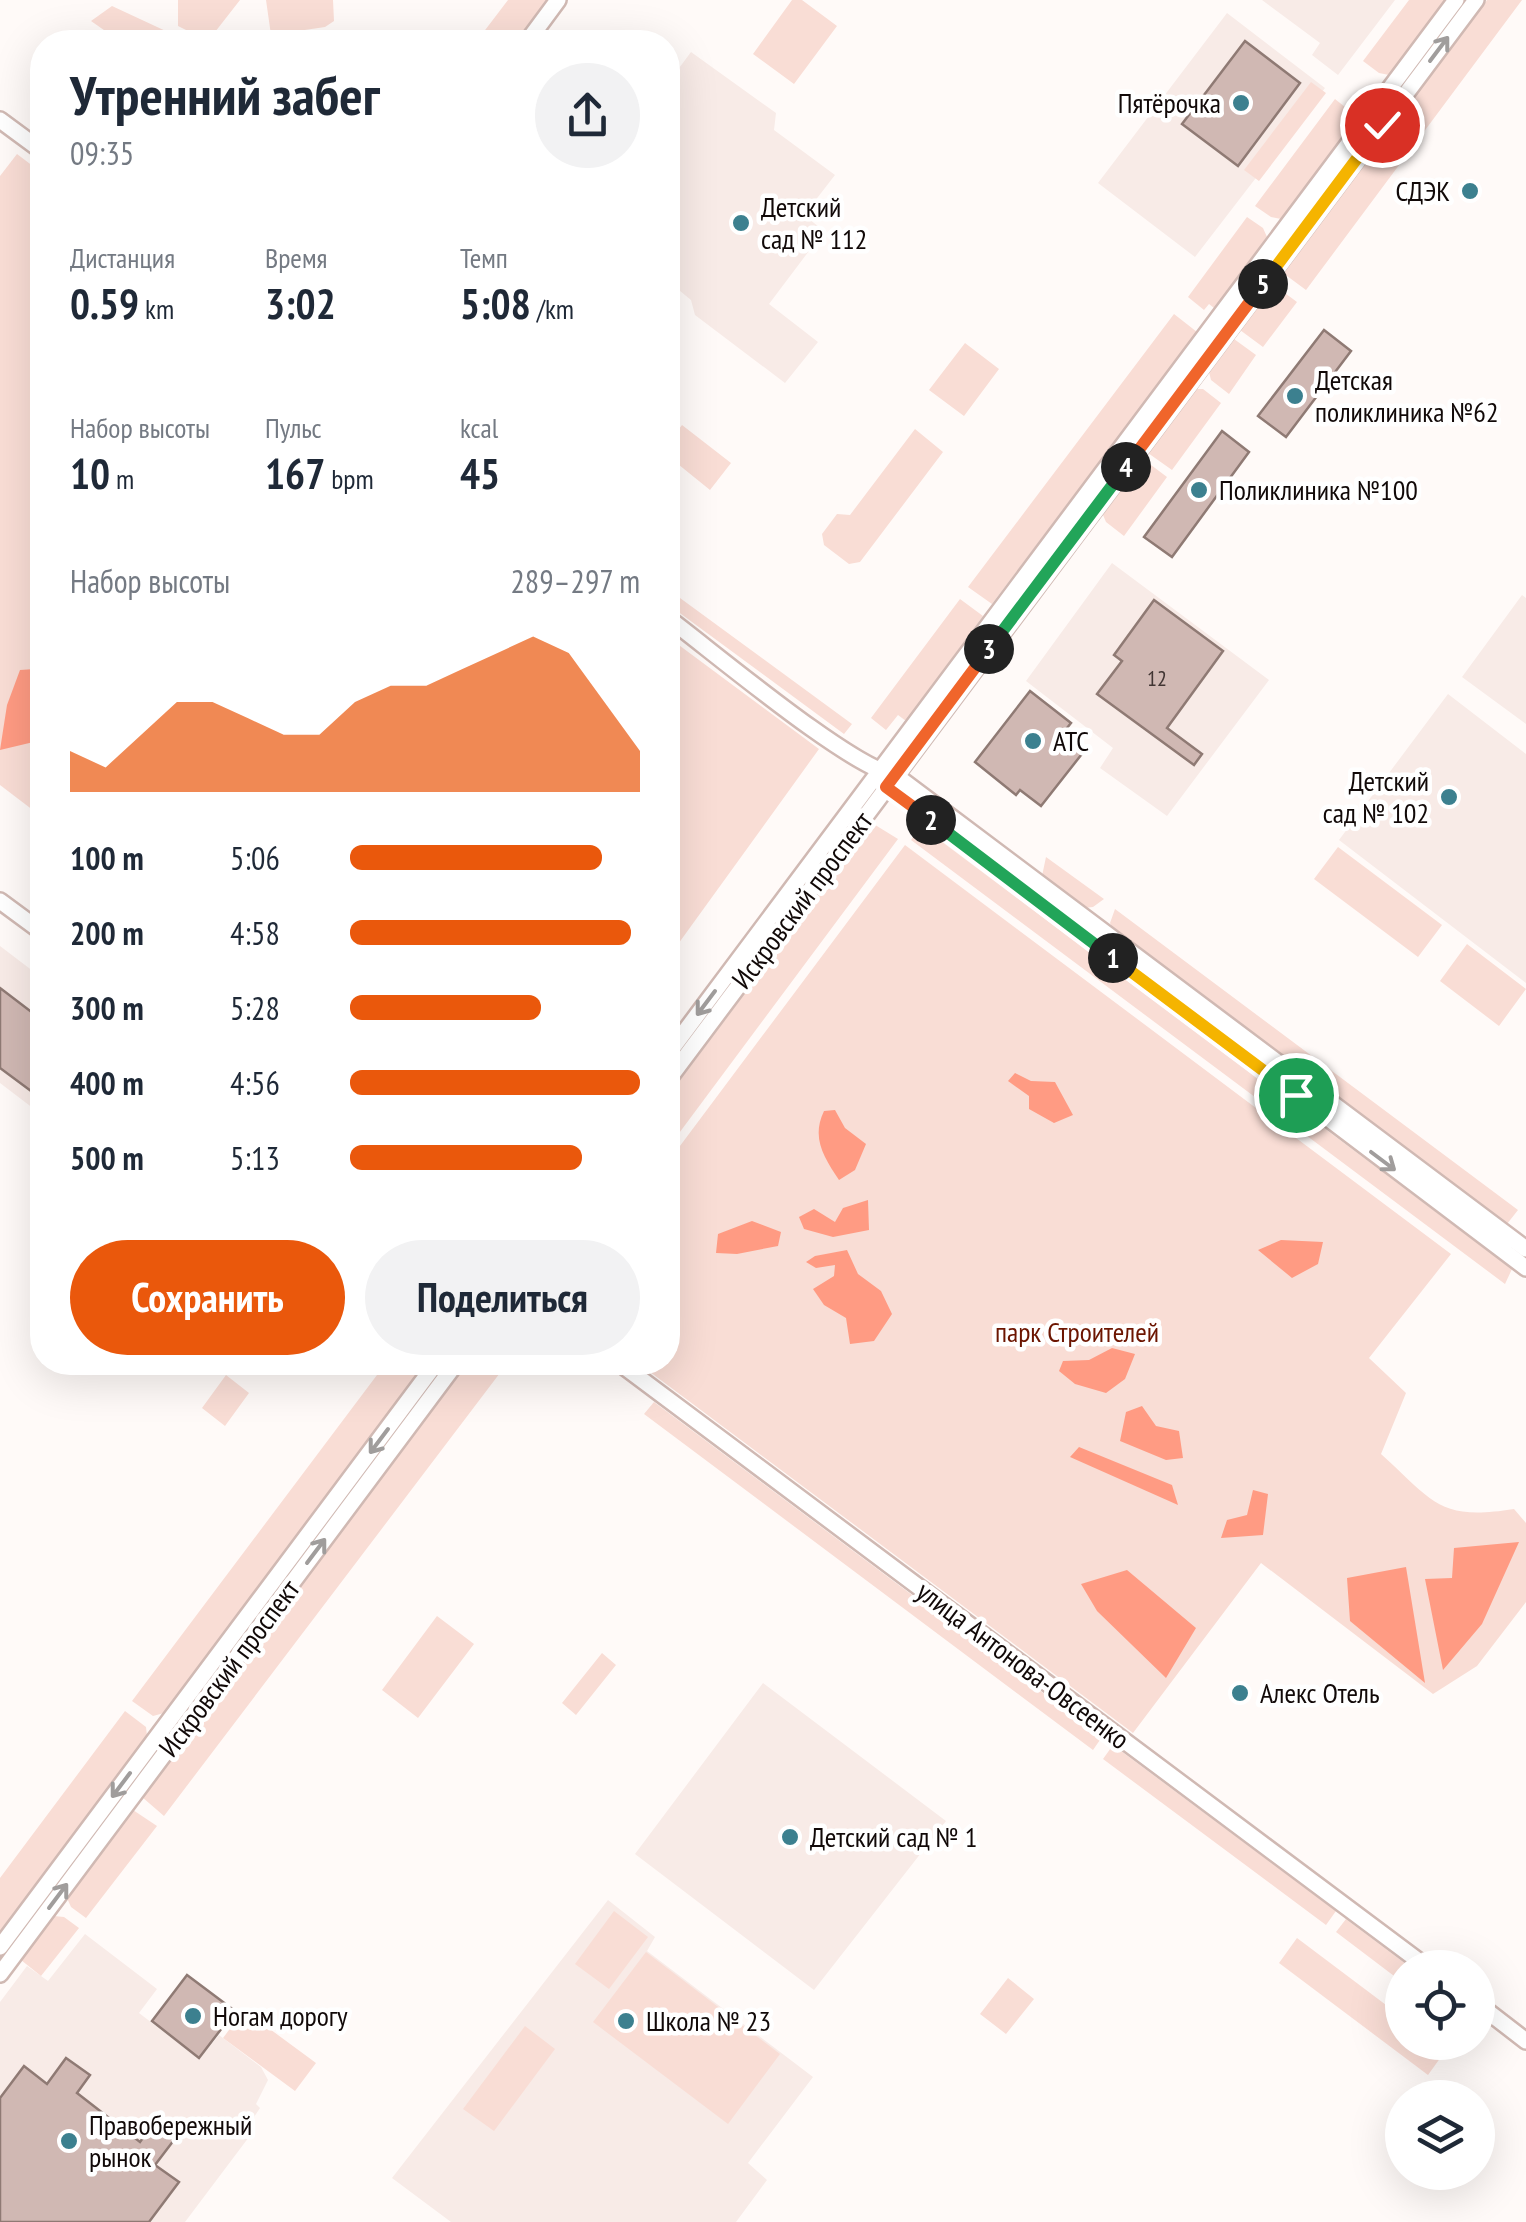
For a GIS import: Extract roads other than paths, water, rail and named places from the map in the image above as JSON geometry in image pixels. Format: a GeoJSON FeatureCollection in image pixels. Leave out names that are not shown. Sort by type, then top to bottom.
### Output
{"type":"FeatureCollection","features":[{"type":"Feature","properties":{"kind":"street"},"geometry":{"type":"LineString","coordinates":[[536,30],[558,0]]}},
{"type":"Feature","properties":{"kind":"street","name":"Искровский проспект"},"geometry":{"type":"LineString","coordinates":[[680,1063],[1456,0]]}},
{"type":"Feature","properties":{"kind":"street","name":"Искровский проспект"},"geometry":{"type":"LineString","coordinates":[[680,1039],[886,778],[1476,0]]}},
{"type":"Feature","properties":{"kind":"street"},"geometry":{"type":"LineString","coordinates":[[0,120],[30,143]]}},
{"type":"Feature","properties":{"kind":"street"},"geometry":{"type":"LineString","coordinates":[[680,627],[1526,1249]]}},
{"type":"Feature","properties":{"kind":"street"},"geometry":{"type":"LineString","coordinates":[[886,778],[1526,1268]]}},
{"type":"Feature","properties":{"kind":"street"},"geometry":{"type":"LineString","coordinates":[[0,901],[30,923]]}},
{"type":"Feature","properties":{"kind":"street","name":"Искровский проспект"},"geometry":{"type":"LineString","coordinates":[[0,1946],[427,1375]]}},
{"type":"Feature","properties":{"kind":"street","name":"Искровский проспект"},"geometry":{"type":"LineString","coordinates":[[0,1974],[448,1375]]}},
{"type":"Feature","properties":{"kind":"street","name":"улица Антонова-Овсеенко"},"geometry":{"type":"LineString","coordinates":[[635,1375],[1404,1950]]}},
{"type":"Feature","properties":{"kind":"street"},"geometry":{"type":"LineString","coordinates":[[1495,2017],[1526,2040]]}},
{"type":"Feature","properties":{"kind":"place","name":"Пятёрочка"},"geometry":{"type":"Point","coordinates":[1241,103]}},
{"type":"Feature","properties":{"kind":"place","name":"СДЭК"},"geometry":{"type":"Point","coordinates":[1470,191]}},
{"type":"Feature","properties":{"kind":"place","name":"Детский сад № 112"},"geometry":{"type":"Point","coordinates":[741,223]}},
{"type":"Feature","properties":{"kind":"place","name":"Детская поликлиника №62"},"geometry":{"type":"Point","coordinates":[1295,396]}},
{"type":"Feature","properties":{"kind":"place","name":"Поликлиника №100"},"geometry":{"type":"Point","coordinates":[1199,490]}},
{"type":"Feature","properties":{"kind":"place","name":"АТС"},"geometry":{"type":"Point","coordinates":[1033,741]}},
{"type":"Feature","properties":{"kind":"place","name":"Детский сад № 102"},"geometry":{"type":"Point","coordinates":[1449,797]}},
{"type":"Feature","properties":{"kind":"place","name":"Алекс Отель"},"geometry":{"type":"Point","coordinates":[1240,1693]}},
{"type":"Feature","properties":{"kind":"place","name":"Детский сад № 1"},"geometry":{"type":"Point","coordinates":[790,1837]}},
{"type":"Feature","properties":{"kind":"place","name":"Ногам дорогу"},"geometry":{"type":"Point","coordinates":[193,2016]}},
{"type":"Feature","properties":{"kind":"place","name":"Школа № 23"},"geometry":{"type":"Point","coordinates":[626,2021]}},
{"type":"Feature","properties":{"kind":"place","name":"Правобережный рынок"},"geometry":{"type":"Point","coordinates":[69,2141]}},
{"type":"Feature","properties":{"kind":"park label","name":"парк Строителей"},"geometry":{"type":"Point","coordinates":[1077,1332]}}]}
